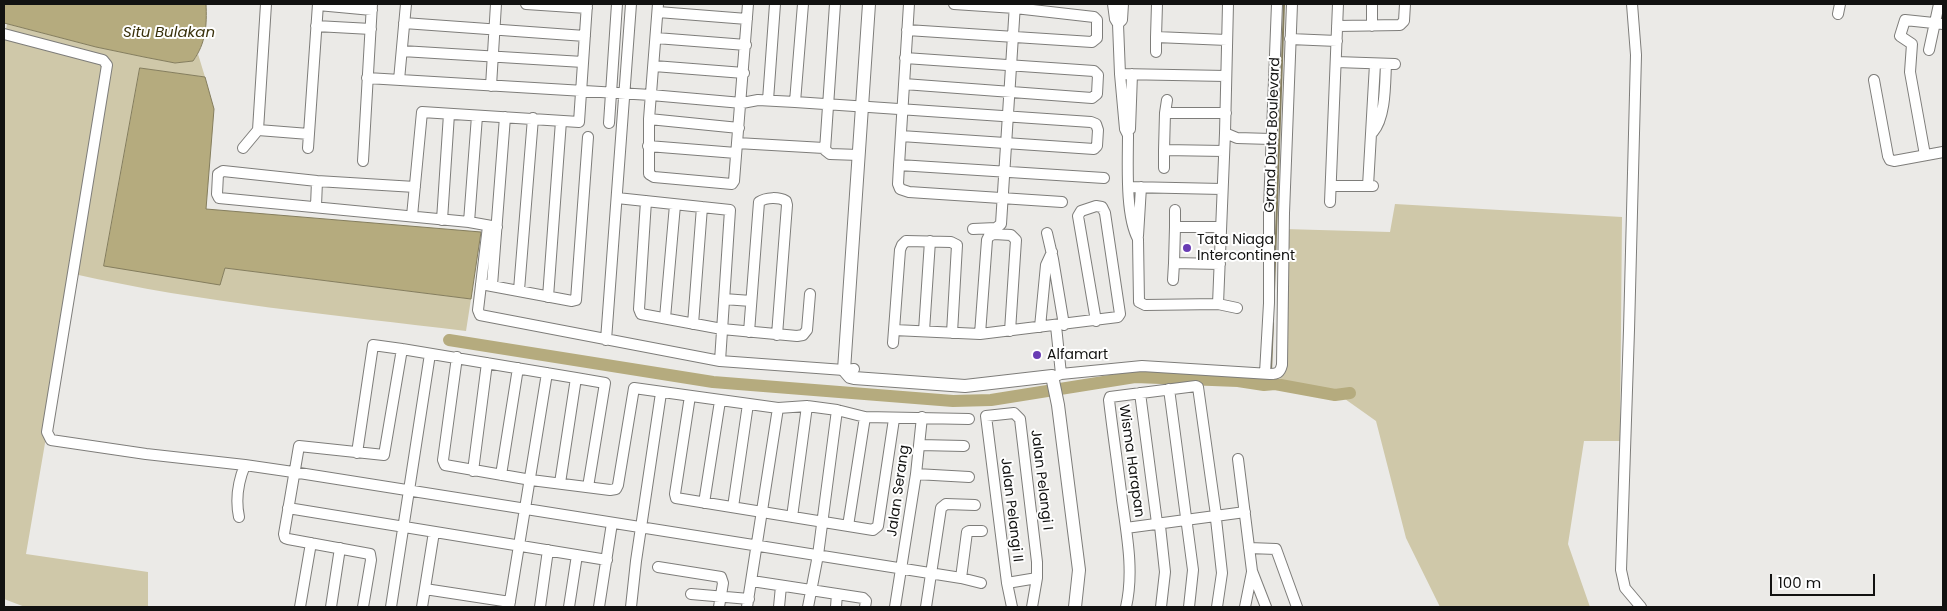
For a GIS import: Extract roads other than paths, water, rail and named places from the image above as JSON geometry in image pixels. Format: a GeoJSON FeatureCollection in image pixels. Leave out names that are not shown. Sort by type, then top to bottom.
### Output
{"type":"FeatureCollection","features":[{"type":"Feature","properties":{"kind":"main road"},"geometry":{"type":"LineString","coordinates":[[849,369],[852,366],[853,353],[869,4]]}},
{"type":"Feature","properties":{"kind":"main road"},"geometry":{"type":"LineString","coordinates":[[849,369],[859,155],[876,4]]}},
{"type":"Feature","properties":{"kind":"main road"},"geometry":{"type":"LineString","coordinates":[[849,369],[861,372],[963,379],[1056,371],[1084,566],[1084,583],[1080,607]]}},
{"type":"Feature","properties":{"kind":"main road"},"geometry":{"type":"LineString","coordinates":[[1061,400],[1079,570],[1075,607]]}},
{"type":"Feature","properties":{"kind":"street"},"geometry":{"type":"LineString","coordinates":[[243,148],[258,130],[266,4]]}},
{"type":"Feature","properties":{"kind":"street"},"geometry":{"type":"LineString","coordinates":[[399,80],[406,4]]}},
{"type":"Feature","properties":{"kind":"street"},"geometry":{"type":"LineString","coordinates":[[491,86],[496,4]]}},
{"type":"Feature","properties":{"kind":"street"},"geometry":{"type":"LineString","coordinates":[[412,216],[422,112],[580,122],[587,6],[526,4]]}},
{"type":"Feature","properties":{"kind":"street"},"geometry":{"type":"LineString","coordinates":[[609,122],[618,4]]}},
{"type":"Feature","properties":{"kind":"street"},"geometry":{"type":"LineString","coordinates":[[606,340],[631,4]]}},
{"type":"Feature","properties":{"kind":"street"},"geometry":{"type":"LineString","coordinates":[[747,19],[658,8],[649,119],[649,174],[654,177],[732,184],[734,181],[742,103],[748,4]]}},
{"type":"Feature","properties":{"kind":"street"},"geometry":{"type":"LineString","coordinates":[[768,100],[775,4]]}},
{"type":"Feature","properties":{"kind":"street"},"geometry":{"type":"LineString","coordinates":[[796,102],[804,4]]}},
{"type":"Feature","properties":{"kind":"street"},"geometry":{"type":"LineString","coordinates":[[835,4],[824,148],[830,154],[859,155]]}},
{"type":"Feature","properties":{"kind":"street"},"geometry":{"type":"LineString","coordinates":[[909,4],[898,187],[902,191],[1062,202]]}},
{"type":"Feature","properties":{"kind":"street"},"geometry":{"type":"LineString","coordinates":[[906,30],[1092,42],[1097,38],[1098,20],[1094,17],[1015,6],[954,4]]}},
{"type":"Feature","properties":{"kind":"street"},"geometry":{"type":"LineString","coordinates":[[1113,4],[1115,19],[1118,24],[1120,74],[1125,129],[1128,135],[1129,187],[1134,231],[1138,239]]}},
{"type":"Feature","properties":{"kind":"street"},"geometry":{"type":"LineString","coordinates":[[1118,24],[1122,20],[1123,4]]}},
{"type":"Feature","properties":{"kind":"street"},"geometry":{"type":"LineString","coordinates":[[1156,52],[1157,4]]}},
{"type":"Feature","properties":{"kind":"street"},"geometry":{"type":"LineString","coordinates":[[1218,304],[1226,113],[1228,4]]}},
{"type":"Feature","properties":{"kind":"street","name":"Grand Duta Boulevard"},"geometry":{"type":"LineString","coordinates":[[1277,4],[1271,139],[1277,210],[1282,365],[1280,371],[1270,374],[1269,303],[1277,210],[1290,42],[1292,4]]}},
{"type":"Feature","properties":{"kind":"street"},"geometry":{"type":"LineString","coordinates":[[1330,202],[1338,4]]}},
{"type":"Feature","properties":{"kind":"street"},"geometry":{"type":"LineString","coordinates":[[1372,4],[1372,26]]}},
{"type":"Feature","properties":{"kind":"street"},"geometry":{"type":"LineString","coordinates":[[1337,26],[1396,26],[1402,24],[1405,4]]}},
{"type":"Feature","properties":{"kind":"street"},"geometry":{"type":"LineString","coordinates":[[1632,4],[1636,55],[1629,340],[1620,570],[1625,588],[1641,607]]}},
{"type":"Feature","properties":{"kind":"street"},"geometry":{"type":"LineString","coordinates":[[1929,50],[1935,29],[1939,24],[1939,4]]}},
{"type":"Feature","properties":{"kind":"street"},"geometry":{"type":"LineString","coordinates":[[308,148],[318,5],[372,7],[363,161]]}},
{"type":"Feature","properties":{"kind":"street"},"geometry":{"type":"LineString","coordinates":[[973,228],[996,228],[1000,226],[1015,6]]}},
{"type":"Feature","properties":{"kind":"street"},"geometry":{"type":"LineString","coordinates":[[1925,155],[1910,72],[1912,44],[1900,36],[1904,20],[1939,24]]}},
{"type":"Feature","properties":{"kind":"street"},"geometry":{"type":"LineString","coordinates":[[404,23],[585,36]]}},
{"type":"Feature","properties":{"kind":"street"},"geometry":{"type":"LineString","coordinates":[[316,26],[370,29]]}},
{"type":"Feature","properties":{"kind":"street"},"geometry":{"type":"LineString","coordinates":[[4,34],[103,60],[107,64],[47,432],[48,438],[53,441],[146,454],[244,464],[961,578],[981,584]]}},
{"type":"Feature","properties":{"kind":"street"},"geometry":{"type":"LineString","coordinates":[[1156,37],[1227,40]]}},
{"type":"Feature","properties":{"kind":"street"},"geometry":{"type":"LineString","coordinates":[[656,38],[746,45]]}},
{"type":"Feature","properties":{"kind":"street"},"geometry":{"type":"LineString","coordinates":[[1290,42],[1337,44]]}},
{"type":"Feature","properties":{"kind":"street"},"geometry":{"type":"LineString","coordinates":[[402,51],[583,62]]}},
{"type":"Feature","properties":{"kind":"street"},"geometry":{"type":"LineString","coordinates":[[904,84],[1092,98],[1097,94],[1098,75],[1094,71],[905,58]]}},
{"type":"Feature","properties":{"kind":"street"},"geometry":{"type":"LineString","coordinates":[[1336,62],[1391,64],[1382,115],[1372,132]]}},
{"type":"Feature","properties":{"kind":"street"},"geometry":{"type":"LineString","coordinates":[[1331,186],[1371,186],[1375,64]]}},
{"type":"Feature","properties":{"kind":"street"},"geometry":{"type":"LineString","coordinates":[[654,66],[744,73]]}},
{"type":"Feature","properties":{"kind":"street"},"geometry":{"type":"LineString","coordinates":[[1120,74],[1226,76]]}},
{"type":"Feature","properties":{"kind":"street"},"geometry":{"type":"LineString","coordinates":[[1128,135],[1131,129],[1132,74]]}},
{"type":"Feature","properties":{"kind":"street"},"geometry":{"type":"LineString","coordinates":[[367,78],[652,95],[742,103],[768,100],[865,106],[1094,123],[1098,130],[1098,145],[1094,149],[901,136]]}},
{"type":"Feature","properties":{"kind":"street"},"geometry":{"type":"LineString","coordinates":[[1874,80],[1890,160],[1943,152]]}},
{"type":"Feature","properties":{"kind":"street"},"geometry":{"type":"LineString","coordinates":[[1164,168],[1167,100]]}},
{"type":"Feature","properties":{"kind":"street"},"geometry":{"type":"LineString","coordinates":[[1165,113],[1226,113]]}},
{"type":"Feature","properties":{"kind":"street"},"geometry":{"type":"LineString","coordinates":[[442,220],[449,114]]}},
{"type":"Feature","properties":{"kind":"street"},"geometry":{"type":"LineString","coordinates":[[469,222],[478,116]]}},
{"type":"Feature","properties":{"kind":"street"},"geometry":{"type":"LineString","coordinates":[[505,117],[486,284],[478,310],[480,315],[720,361],[849,369]]}},
{"type":"Feature","properties":{"kind":"street"},"geometry":{"type":"LineString","coordinates":[[519,290],[534,118]]}},
{"type":"Feature","properties":{"kind":"street"},"geometry":{"type":"LineString","coordinates":[[649,119],[738,128]]}},
{"type":"Feature","properties":{"kind":"street"},"geometry":{"type":"LineString","coordinates":[[548,296],[561,120]]}},
{"type":"Feature","properties":{"kind":"street"},"geometry":{"type":"LineString","coordinates":[[258,130],[309,134]]}},
{"type":"Feature","properties":{"kind":"street"},"geometry":{"type":"LineString","coordinates":[[1225,133],[1237,138],[1271,139]]}},
{"type":"Feature","properties":{"kind":"street"},"geometry":{"type":"LineString","coordinates":[[486,284],[572,301],[576,299],[588,137]]}},
{"type":"Feature","properties":{"kind":"street"},"geometry":{"type":"LineString","coordinates":[[648,146],[824,148]]}},
{"type":"Feature","properties":{"kind":"street"},"geometry":{"type":"LineString","coordinates":[[1164,150],[1224,151]]}},
{"type":"Feature","properties":{"kind":"street"},"geometry":{"type":"LineString","coordinates":[[899,165],[1104,178]]}},
{"type":"Feature","properties":{"kind":"street"},"geometry":{"type":"LineString","coordinates":[[415,187],[317,181],[222,171],[218,174],[217,194],[219,198],[316,206],[493,226]]}},
{"type":"Feature","properties":{"kind":"street"},"geometry":{"type":"LineString","coordinates":[[316,206],[317,181]]}},
{"type":"Feature","properties":{"kind":"street"},"geometry":{"type":"LineString","coordinates":[[1129,187],[1222,189]]}},
{"type":"Feature","properties":{"kind":"street"},"geometry":{"type":"LineString","coordinates":[[1141,187],[1138,239],[1138,296],[1141,304],[1218,304],[1237,308]]}},
{"type":"Feature","properties":{"kind":"street"},"geometry":{"type":"LineString","coordinates":[[617,198],[728,209],[730,212],[720,361]]}},
{"type":"Feature","properties":{"kind":"street"},"geometry":{"type":"LineString","coordinates":[[749,332],[759,202],[768,198],[785,200],[787,205],[777,335]]}},
{"type":"Feature","properties":{"kind":"street"},"geometry":{"type":"LineString","coordinates":[[646,201],[640,312],[644,315],[749,332],[797,336],[805,333],[810,294]]}},
{"type":"Feature","properties":{"kind":"street"},"geometry":{"type":"LineString","coordinates":[[665,318],[675,205]]}},
{"type":"Feature","properties":{"kind":"street"},"geometry":{"type":"LineString","coordinates":[[894,330],[980,334],[1096,321],[1116,318],[1120,314],[1105,211],[1102,207],[1096,206],[1081,211],[1078,216],[1096,321]]}},
{"type":"Feature","properties":{"kind":"street"},"geometry":{"type":"LineString","coordinates":[[693,324],[702,207]]}},
{"type":"Feature","properties":{"kind":"street"},"geometry":{"type":"LineString","coordinates":[[1173,280],[1175,210]]}},
{"type":"Feature","properties":{"kind":"street"},"geometry":{"type":"LineString","coordinates":[[1175,227],[1222,227]]}},
{"type":"Feature","properties":{"kind":"street"},"geometry":{"type":"LineString","coordinates":[[1047,233],[1052,252],[1060,325],[1057,376],[1142,366],[1270,374]]}},
{"type":"Feature","properties":{"kind":"street"},"geometry":{"type":"LineString","coordinates":[[980,334],[988,238],[991,234],[1013,235],[1016,240],[1010,331]]}},
{"type":"Feature","properties":{"kind":"street"},"geometry":{"type":"LineString","coordinates":[[893,343],[902,245],[910,240],[953,242],[957,246],[952,333]]}},
{"type":"Feature","properties":{"kind":"street"},"geometry":{"type":"LineString","coordinates":[[924,331],[930,241]]}},
{"type":"Feature","properties":{"kind":"street"},"geometry":{"type":"LineString","coordinates":[[1040,327],[1046,265],[1052,252]]}},
{"type":"Feature","properties":{"kind":"street"},"geometry":{"type":"LineString","coordinates":[[1174,263],[1220,264]]}},
{"type":"Feature","properties":{"kind":"street"},"geometry":{"type":"LineString","coordinates":[[724,299],[751,301]]}},
{"type":"Feature","properties":{"kind":"street"},"geometry":{"type":"LineString","coordinates":[[356,453],[373,345],[457,357],[605,383],[588,487]]}},
{"type":"Feature","properties":{"kind":"street"},"geometry":{"type":"LineString","coordinates":[[363,607],[371,556],[367,552],[286,539],[284,537],[293,472],[297,449],[301,445],[385,455],[402,349]]}},
{"type":"Feature","properties":{"kind":"street"},"geometry":{"type":"LineString","coordinates":[[391,607],[430,354]]}},
{"type":"Feature","properties":{"kind":"street"},"geometry":{"type":"LineString","coordinates":[[457,357],[443,460],[447,466],[588,487],[613,490],[617,487],[634,388],[778,408],[808,406],[837,410],[865,417],[969,419]]}},
{"type":"Feature","properties":{"kind":"street"},"geometry":{"type":"LineString","coordinates":[[473,471],[487,363]]}},
{"type":"Feature","properties":{"kind":"street"},"geometry":{"type":"LineString","coordinates":[[501,475],[518,368]]}},
{"type":"Feature","properties":{"kind":"street"},"geometry":{"type":"LineString","coordinates":[[425,589],[510,605],[547,373]]}},
{"type":"Feature","properties":{"kind":"street"},"geometry":{"type":"LineString","coordinates":[[560,482],[576,378]]}},
{"type":"Feature","properties":{"kind":"street","name":"Wisma Harapan"},"geometry":{"type":"LineString","coordinates":[[1196,386],[1200,389],[1216,517],[1126,529],[1108,400],[1112,396],[1140,393],[1196,386]]}},
{"type":"Feature","properties":{"kind":"street"},"geometry":{"type":"LineString","coordinates":[[1169,389],[1193,570],[1189,607]]}},
{"type":"Feature","properties":{"kind":"street"},"geometry":{"type":"LineString","coordinates":[[631,607],[661,393]]}},
{"type":"Feature","properties":{"kind":"street","name":"Wisma Harapan"},"geometry":{"type":"LineString","coordinates":[[1140,393],[1159,524]]}},
{"type":"Feature","properties":{"kind":"street"},"geometry":{"type":"LineString","coordinates":[[690,396],[675,496],[678,499],[873,530],[878,527],[894,419]]}},
{"type":"Feature","properties":{"kind":"street"},"geometry":{"type":"LineString","coordinates":[[704,503],[720,401]]}},
{"type":"Feature","properties":{"kind":"street"},"geometry":{"type":"LineString","coordinates":[[733,507],[748,404]]}},
{"type":"Feature","properties":{"kind":"street"},"geometry":{"type":"LineString","coordinates":[[792,517],[808,406]]}},
{"type":"Feature","properties":{"kind":"street"},"geometry":{"type":"LineString","coordinates":[[691,594],[719,602],[748,603],[778,408]]}},
{"type":"Feature","properties":{"kind":"street"},"geometry":{"type":"LineString","coordinates":[[808,607],[818,556],[837,410]]}},
{"type":"Feature","properties":{"kind":"street","name":"Jalan Pelangi I"},"geometry":{"type":"LineString","coordinates":[[986,416],[1014,413],[1019,416],[1036,553],[1037,578],[1032,607]]}},
{"type":"Feature","properties":{"kind":"street","name":"Jalan Pelangi II"},"geometry":{"type":"LineString","coordinates":[[986,416],[1007,583],[1012,607]]}},
{"type":"Feature","properties":{"kind":"street"},"geometry":{"type":"LineString","coordinates":[[848,526],[865,417]]}},
{"type":"Feature","properties":{"kind":"street","name":"Jalan Serang"},"geometry":{"type":"LineString","coordinates":[[895,607],[916,474],[922,417]]}},
{"type":"Feature","properties":{"kind":"street"},"geometry":{"type":"LineString","coordinates":[[920,445],[964,446]]}},
{"type":"Feature","properties":{"kind":"street"},"geometry":{"type":"LineString","coordinates":[[1238,459],[1252,571],[1266,607]]}},
{"type":"Feature","properties":{"kind":"street"},"geometry":{"type":"LineString","coordinates":[[239,517],[237,496],[244,464]]}},
{"type":"Feature","properties":{"kind":"street"},"geometry":{"type":"LineString","coordinates":[[916,474],[968,477]]}},
{"type":"Feature","properties":{"kind":"street"},"geometry":{"type":"LineString","coordinates":[[926,607],[942,505],[975,505]]}},
{"type":"Feature","properties":{"kind":"street"},"geometry":{"type":"LineString","coordinates":[[288,508],[607,560]]}},
{"type":"Feature","properties":{"kind":"street"},"geometry":{"type":"LineString","coordinates":[[1217,607],[1222,573],[1216,517],[1245,514]]}},
{"type":"Feature","properties":{"kind":"street"},"geometry":{"type":"LineString","coordinates":[[599,607],[612,523]]}},
{"type":"Feature","properties":{"kind":"street"},"geometry":{"type":"LineString","coordinates":[[1159,524],[1165,572],[1161,607]]}},
{"type":"Feature","properties":{"kind":"street"},"geometry":{"type":"LineString","coordinates":[[1126,529],[1131,580],[1126,607]]}},
{"type":"Feature","properties":{"kind":"street"},"geometry":{"type":"LineString","coordinates":[[961,578],[966,532],[982,531]]}},
{"type":"Feature","properties":{"kind":"street"},"geometry":{"type":"LineString","coordinates":[[422,607],[434,532]]}},
{"type":"Feature","properties":{"kind":"street"},"geometry":{"type":"LineString","coordinates":[[300,607],[311,543]]}},
{"type":"Feature","properties":{"kind":"street"},"geometry":{"type":"LineString","coordinates":[[331,607],[340,548]]}},
{"type":"Feature","properties":{"kind":"street"},"geometry":{"type":"LineString","coordinates":[[1249,548],[1276,549],[1297,607]]}},
{"type":"Feature","properties":{"kind":"street"},"geometry":{"type":"LineString","coordinates":[[540,607],[548,550]]}},
{"type":"Feature","properties":{"kind":"street"},"geometry":{"type":"LineString","coordinates":[[569,607],[577,555]]}},
{"type":"Feature","properties":{"kind":"street"},"geometry":{"type":"LineString","coordinates":[[658,567],[721,577],[723,583],[719,602]]}},
{"type":"Feature","properties":{"kind":"street"},"geometry":{"type":"LineString","coordinates":[[1245,607],[1252,571]]}},
{"type":"Feature","properties":{"kind":"street"},"geometry":{"type":"LineString","coordinates":[[1007,583],[1037,578]]}},
{"type":"Feature","properties":{"kind":"street"},"geometry":{"type":"LineString","coordinates":[[752,581],[863,598],[866,601],[866,607]]}},
{"type":"Feature","properties":{"kind":"street"},"geometry":{"type":"LineString","coordinates":[[780,607],[782,586]]}},
{"type":"Feature","properties":{"kind":"street"},"geometry":{"type":"LineString","coordinates":[[836,607],[837,594]]}},
{"type":"Feature","properties":{"kind":"water","name":"Situ Bulakan"},"geometry":{"type":"Polygon","coordinates":[[[4,4],[206,4],[206,27],[201,47],[193,61],[175,63],[96,47],[4,23],[4,4]]]}},
{"type":"Feature","properties":{"kind":"water"},"geometry":{"type":"Polygon","coordinates":[[[140,68],[205,77],[214,109],[206,209],[481,232],[471,299],[225,268],[220,285],[104,266],[140,68]]]}},
{"type":"Feature","properties":{"kind":"waterway"},"geometry":{"type":"LineString","coordinates":[[1274,291],[1284,4]]}},
{"type":"Feature","properties":{"kind":"waterway"},"geometry":{"type":"LineString","coordinates":[[1271,371],[1273,323]]}},
{"type":"Feature","properties":{"kind":"waterway"},"geometry":{"type":"LineString","coordinates":[[449,340],[713,382],[953,401],[991,400],[1135,377],[1238,381],[1264,385],[1275,384],[1335,395],[1350,393]]}},
{"type":"Feature","properties":{"kind":"waterway"},"geometry":{"type":"LineString","coordinates":[[1271,378],[1271,384]]}},
{"type":"Feature","properties":{"kind":"place","name":"Tata Niaga Intercontinent"},"geometry":{"type":"Point","coordinates":[1187,248]}},
{"type":"Feature","properties":{"kind":"place","name":"Alfamart"},"geometry":{"type":"Point","coordinates":[1037,355]}}]}
